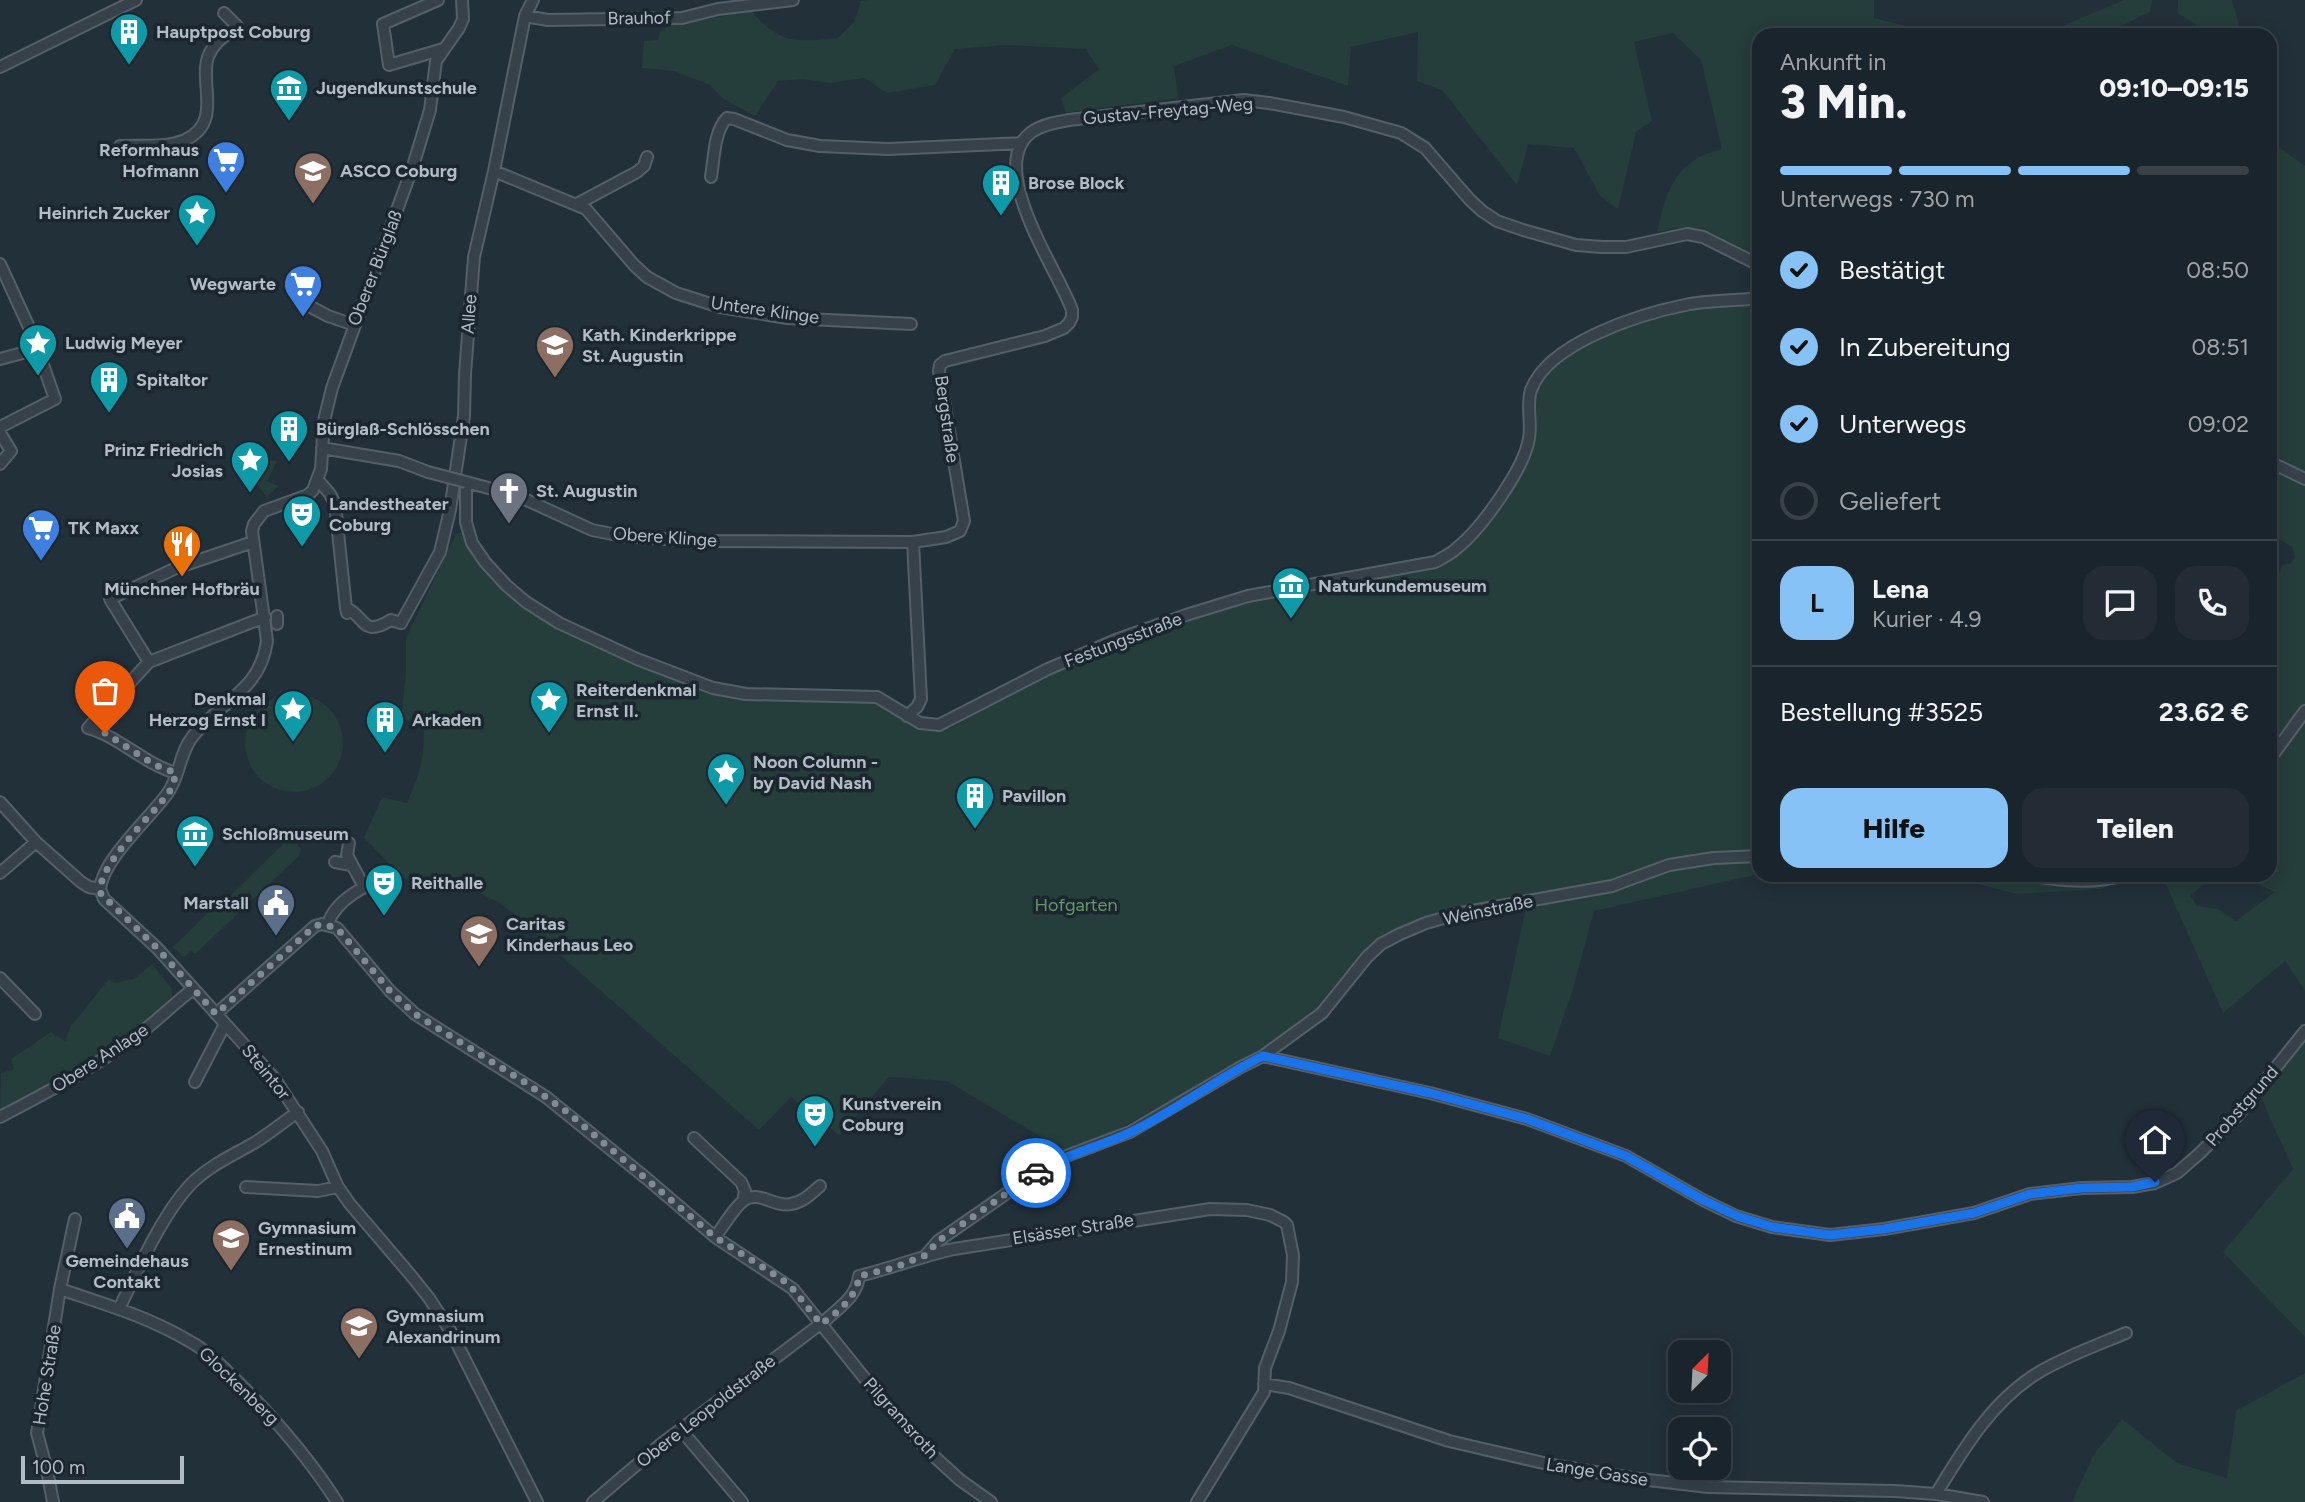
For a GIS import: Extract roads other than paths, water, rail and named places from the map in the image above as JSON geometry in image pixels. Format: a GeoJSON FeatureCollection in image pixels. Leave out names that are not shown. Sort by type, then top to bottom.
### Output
{"type":"FeatureCollection","features":[{"type":"Feature","properties":{"kind":"street"},"geometry":{"type":"LineString","coordinates":[[0,67],[136,0]]}},
{"type":"Feature","properties":{"kind":"street"},"geometry":{"type":"LineString","coordinates":[[438,0],[383,24],[389,65],[443,49]]}},
{"type":"Feature","properties":{"kind":"street","name":"Oberer Bürglaß"},"geometry":{"type":"LineString","coordinates":[[318,480],[324,421],[332,388],[413,166],[432,98],[434,66],[463,19],[462,0]]}},
{"type":"Feature","properties":{"kind":"street","name":"Allee"},"geometry":{"type":"LineString","coordinates":[[318,480],[335,504],[346,611],[355,614],[360,621],[370,626],[382,625],[391,620],[401,623],[440,552],[450,510],[464,416],[474,257],[525,16],[533,0]]}},
{"type":"Feature","properties":{"kind":"street","name":"Brauhof"},"geometry":{"type":"LineString","coordinates":[[525,16],[548,20],[682,18],[718,9],[793,0]]}},
{"type":"Feature","properties":{"kind":"street"},"geometry":{"type":"LineString","coordinates":[[120,146],[167,144],[185,140],[197,131],[207,108],[208,56],[223,37],[237,26],[224,13]]}},
{"type":"Feature","properties":{"kind":"street","name":"Gustav-Freytag-Weg"},"geometry":{"type":"LineString","coordinates":[[1022,143],[1032,131],[1042,126],[1069,120],[1244,100],[1269,103],[1344,117],[1401,133],[1425,148],[1482,211],[1497,221],[1523,230],[1576,244],[1602,247],[1626,247],[1687,234],[1703,237],[1752,262]]}},
{"type":"Feature","properties":{"kind":"street"},"geometry":{"type":"LineString","coordinates":[[711,177],[721,124],[727,118],[787,140],[820,146],[888,149],[1022,143]]}},
{"type":"Feature","properties":{"kind":"street","name":"Bergstraße"},"geometry":{"type":"LineString","coordinates":[[912,542],[956,534],[964,522],[940,386],[940,365],[955,358],[1045,336],[1064,328],[1072,317],[1069,300],[1036,236],[1019,190],[1016,168],[1022,143]]}},
{"type":"Feature","properties":{"kind":"street"},"geometry":{"type":"LineString","coordinates":[[577,204],[637,172],[644,166],[647,157]]}},
{"type":"Feature","properties":{"kind":"street","name":"Untere Klinge"},"geometry":{"type":"LineString","coordinates":[[494,171],[577,204],[593,215],[610,239],[647,277],[676,293],[720,307],[787,318],[911,324]]}},
{"type":"Feature","properties":{"kind":"street"},"geometry":{"type":"LineString","coordinates":[[0,264],[38,349],[55,399],[0,427]]}},
{"type":"Feature","properties":{"kind":"street","name":"Festungsstraße"},"geometry":{"type":"LineString","coordinates":[[466,482],[466,522],[472,543],[506,585],[526,602],[559,623],[637,659],[713,688],[746,694],[877,697],[927,725],[939,724],[1048,669],[1106,644],[1186,615],[1235,600],[1435,562],[1457,549],[1473,533],[1513,475],[1530,437],[1532,389],[1546,368],[1563,353],[1588,337],[1630,320],[1685,304],[1752,299]]}},
{"type":"Feature","properties":{"kind":"street"},"geometry":{"type":"LineString","coordinates":[[298,300],[328,316],[354,325]]}},
{"type":"Feature","properties":{"kind":"street"},"geometry":{"type":"LineString","coordinates":[[0,359],[38,349]]}},
{"type":"Feature","properties":{"kind":"street"},"geometry":{"type":"LineString","coordinates":[[0,433],[11,451],[0,464]]}},
{"type":"Feature","properties":{"kind":"street","name":"Obere Klinge"},"geometry":{"type":"LineString","coordinates":[[322,448],[399,461],[428,472],[518,496],[575,524],[622,536],[709,541],[912,542]]}},
{"type":"Feature","properties":{"kind":"street"},"geometry":{"type":"LineString","coordinates":[[2277,466],[2305,479]]}},
{"type":"Feature","properties":{"kind":"street"},"geometry":{"type":"LineString","coordinates":[[0,802],[36,842],[81,882],[100,889],[103,874],[168,793],[182,754],[193,736],[258,674],[265,657],[273,619],[253,541],[254,524],[260,514],[283,502],[308,495],[318,480]]}},
{"type":"Feature","properties":{"kind":"street"},"geometry":{"type":"LineString","coordinates":[[149,662],[110,599],[176,568],[253,541]]}},
{"type":"Feature","properties":{"kind":"street"},"geometry":{"type":"LineString","coordinates":[[907,716],[921,699],[912,542]]}},
{"type":"Feature","properties":{"kind":"street"},"geometry":{"type":"LineString","coordinates":[[176,773],[155,765],[105,733],[88,727],[149,662],[188,646],[273,619]]}},
{"type":"Feature","properties":{"kind":"street"},"geometry":{"type":"LineString","coordinates":[[2277,749],[2305,711]]}},
{"type":"Feature","properties":{"kind":"street"},"geometry":{"type":"LineString","coordinates":[[0,873],[36,842]]}},
{"type":"Feature","properties":{"kind":"street"},"geometry":{"type":"LineString","coordinates":[[349,843],[347,855],[364,887]]}},
{"type":"Feature","properties":{"kind":"street","name":"Weinstraße"},"geometry":{"type":"LineString","coordinates":[[1263,1056],[1322,1013],[1367,957],[1381,944],[1426,923],[1461,913],[1612,886],[1670,865],[1714,858],[1752,856]]}},
{"type":"Feature","properties":{"kind":"street"},"geometry":{"type":"LineString","coordinates":[[335,862],[351,865]]}},
{"type":"Feature","properties":{"kind":"street"},"geometry":{"type":"LineString","coordinates":[[216,1014],[315,926],[328,925],[334,910],[364,887],[393,873]]}},
{"type":"Feature","properties":{"kind":"street","name":"Steintor"},"geometry":{"type":"LineString","coordinates":[[100,889],[104,899],[157,948],[275,1079],[322,1151],[338,1187],[410,1273],[455,1339],[537,1502]]}},
{"type":"Feature","properties":{"kind":"street","name":"Pilgramsroth"},"geometry":{"type":"LineString","coordinates":[[328,925],[337,928],[390,991],[415,1014],[546,1097],[715,1237],[783,1280],[926,1449],[960,1480],[991,1502]]}},
{"type":"Feature","properties":{"kind":"street"},"geometry":{"type":"LineString","coordinates":[[0,978],[35,1014]]}},
{"type":"Feature","properties":{"kind":"street","name":"Obere Anlage"},"geometry":{"type":"LineString","coordinates":[[0,1117],[69,1081],[102,1060],[144,1030],[193,989]]}},
{"type":"Feature","properties":{"kind":"street"},"geometry":{"type":"LineString","coordinates":[[195,1082],[225,1024]]}},
{"type":"Feature","properties":{"kind":"street","name":"Probstgrund"},"geometry":{"type":"LineString","coordinates":[[1263,1056],[1430,1093],[1527,1119],[1626,1156],[1737,1216],[1772,1227],[1830,1235],[1884,1229],[1974,1213],[2030,1194],[2082,1188],[2132,1187],[2177,1173],[2238,1115],[2305,1031]]}},
{"type":"Feature","properties":{"kind":"street"},"geometry":{"type":"LineString","coordinates":[[926,1255],[938,1241],[1039,1171],[1071,1154],[1130,1132],[1263,1056]]}},
{"type":"Feature","properties":{"kind":"street"},"geometry":{"type":"LineString","coordinates":[[119,1309],[154,1240],[176,1203],[193,1182],[217,1163],[256,1142],[298,1112]]}},
{"type":"Feature","properties":{"kind":"street"},"geometry":{"type":"LineString","coordinates":[[694,1138],[741,1182],[745,1191],[743,1202]]}},
{"type":"Feature","properties":{"kind":"street"},"geometry":{"type":"LineString","coordinates":[[715,1237],[743,1202],[755,1196],[777,1204],[790,1205],[803,1200],[820,1186]]}},
{"type":"Feature","properties":{"kind":"street"},"geometry":{"type":"LineString","coordinates":[[246,1187],[318,1191],[338,1187]]}},
{"type":"Feature","properties":{"kind":"street","name":"Elsässer Straße"},"geometry":{"type":"LineString","coordinates":[[859,1276],[954,1248],[1143,1217],[1210,1209],[1247,1210],[1270,1215],[1287,1226],[1293,1255],[1293,1282],[1265,1368],[1264,1384]]}},
{"type":"Feature","properties":{"kind":"street"},"geometry":{"type":"LineString","coordinates":[[60,1289],[75,1219]]}},
{"type":"Feature","properties":{"kind":"street","name":"Obere Leopoldstraße"},"geometry":{"type":"LineString","coordinates":[[593,1502],[681,1430],[821,1324],[852,1297],[859,1284],[859,1276]]}},
{"type":"Feature","properties":{"kind":"street","name":"Glockenberg"},"geometry":{"type":"LineString","coordinates":[[60,1289],[172,1331],[215,1359],[278,1421],[337,1502]]}},
{"type":"Feature","properties":{"kind":"street","name":"Hohe Straße"},"geometry":{"type":"LineString","coordinates":[[53,1502],[37,1433],[60,1289]]}},
{"type":"Feature","properties":{"kind":"street"},"geometry":{"type":"LineString","coordinates":[[1936,1494],[1974,1434],[1990,1414],[2023,1384],[2040,1371],[2126,1333]]}},
{"type":"Feature","properties":{"kind":"street"},"geometry":{"type":"LineString","coordinates":[[1197,1502],[1261,1398],[1264,1384]]}},
{"type":"Feature","properties":{"kind":"street","name":"Lange Gasse"},"geometry":{"type":"LineString","coordinates":[[1264,1384],[1289,1388],[1449,1441],[1552,1465],[1708,1487],[1853,1489],[1936,1494],[1983,1502]]}},
{"type":"Feature","properties":{"kind":"street"},"geometry":{"type":"LineString","coordinates":[[681,1430],[742,1502]]}},
{"type":"Feature","properties":{"kind":"place","name":"Hauptpost Coburg"},"geometry":{"type":"Point","coordinates":[129,66]}},
{"type":"Feature","properties":{"kind":"place","name":"Jugendkunstschule"},"geometry":{"type":"Point","coordinates":[289,122]}},
{"type":"Feature","properties":{"kind":"place","name":"Reformhaus Hofmann"},"geometry":{"type":"Point","coordinates":[226,194]}},
{"type":"Feature","properties":{"kind":"place","name":"ASCO Coburg"},"geometry":{"type":"Point","coordinates":[313,205]}},
{"type":"Feature","properties":{"kind":"place","name":"Brose Block"},"geometry":{"type":"Point","coordinates":[1001,217]}},
{"type":"Feature","properties":{"kind":"place","name":"Heinrich Zucker"},"geometry":{"type":"Point","coordinates":[197,247]}},
{"type":"Feature","properties":{"kind":"place","name":"Wegwarte"},"geometry":{"type":"Point","coordinates":[303,318]}},
{"type":"Feature","properties":{"kind":"place","name":"Ludwig Meyer"},"geometry":{"type":"Point","coordinates":[38,377]}},
{"type":"Feature","properties":{"kind":"place","name":"Kath. Kinderkrippe St. Augustin"},"geometry":{"type":"Point","coordinates":[555,379]}},
{"type":"Feature","properties":{"kind":"place","name":"Spitaltor"},"geometry":{"type":"Point","coordinates":[109,414]}},
{"type":"Feature","properties":{"kind":"place","name":"Bürglaß-Schlösschen"},"geometry":{"type":"Point","coordinates":[289,463]}},
{"type":"Feature","properties":{"kind":"place","name":"Prinz Friedrich Josias"},"geometry":{"type":"Point","coordinates":[250,494]}},
{"type":"Feature","properties":{"kind":"place","name":"St. Augustin"},"geometry":{"type":"Point","coordinates":[509,525]}},
{"type":"Feature","properties":{"kind":"place","name":"Landestheater Coburg"},"geometry":{"type":"Point","coordinates":[302,548]}},
{"type":"Feature","properties":{"kind":"place","name":"TK Maxx"},"geometry":{"type":"Point","coordinates":[41,562]}},
{"type":"Feature","properties":{"kind":"place","name":"Münchner Hofbräu"},"geometry":{"type":"Point","coordinates":[182,578]}},
{"type":"Feature","properties":{"kind":"place","name":"Naturkundemuseum"},"geometry":{"type":"Point","coordinates":[1291,620]}},
{"type":"Feature","properties":{"kind":"place","name":"Reiterdenkmal Ernst II."},"geometry":{"type":"Point","coordinates":[549,734]}},
{"type":"Feature","properties":{"kind":"place","name":"Denkmal Herzog Ernst I"},"geometry":{"type":"Point","coordinates":[293,743]}},
{"type":"Feature","properties":{"kind":"place","name":"Arkaden"},"geometry":{"type":"Point","coordinates":[385,754]}},
{"type":"Feature","properties":{"kind":"place","name":"Noon Column - by David Nash"},"geometry":{"type":"Point","coordinates":[726,806]}},
{"type":"Feature","properties":{"kind":"place","name":"Pavillon"},"geometry":{"type":"Point","coordinates":[975,830]}},
{"type":"Feature","properties":{"kind":"place","name":"Schloßmuseum"},"geometry":{"type":"Point","coordinates":[195,868]}},
{"type":"Feature","properties":{"kind":"place","name":"Reithalle"},"geometry":{"type":"Point","coordinates":[384,917]}},
{"type":"Feature","properties":{"kind":"place","name":"Marstall"},"geometry":{"type":"Point","coordinates":[276,937]}},
{"type":"Feature","properties":{"kind":"place","name":"Caritas Kinderhaus Leo"},"geometry":{"type":"Point","coordinates":[479,968]}},
{"type":"Feature","properties":{"kind":"place","name":"Kunstverein Coburg"},"geometry":{"type":"Point","coordinates":[815,1148]}},
{"type":"Feature","properties":{"kind":"place","name":"Gemeindehaus Contakt"},"geometry":{"type":"Point","coordinates":[127,1250]}},
{"type":"Feature","properties":{"kind":"place","name":"Gymnasium Ernestinum"},"geometry":{"type":"Point","coordinates":[231,1272]}},
{"type":"Feature","properties":{"kind":"place","name":"Gymnasium Alexandrinum"},"geometry":{"type":"Point","coordinates":[359,1360]}},
{"type":"Feature","properties":{"kind":"park label","name":"Hofgarten"},"geometry":{"type":"Point","coordinates":[1076,905]}}]}
